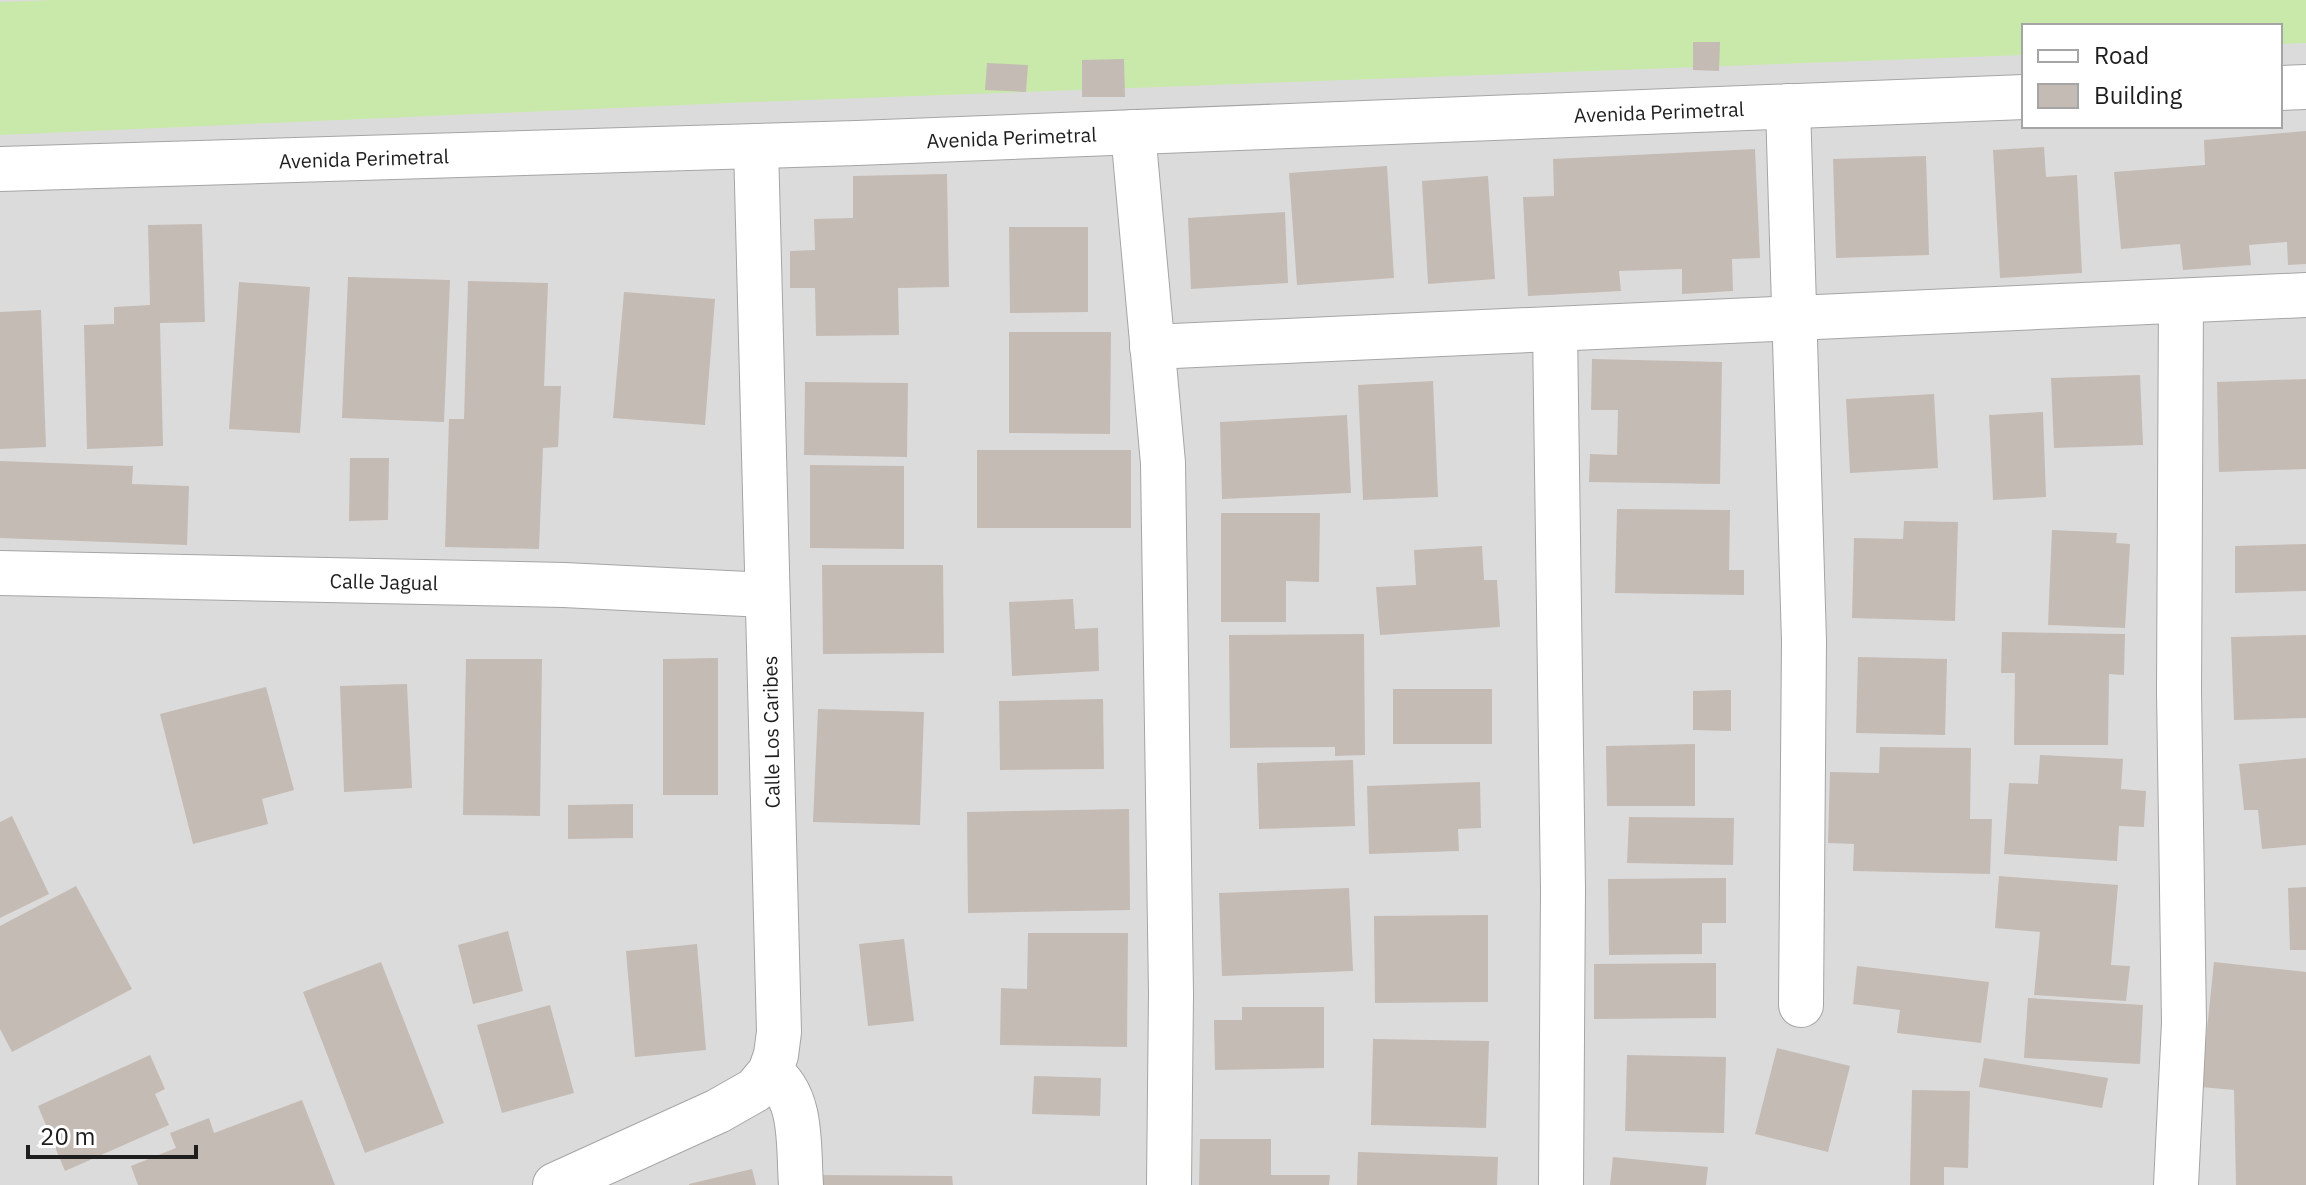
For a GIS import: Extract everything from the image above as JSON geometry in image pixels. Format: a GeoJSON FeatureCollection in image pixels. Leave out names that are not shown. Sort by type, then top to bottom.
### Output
{"type":"FeatureCollection","features":[{"type":"Feature","properties":{"kind":"street"},"geometry":{"type":"LineString","coordinates":[[2282,88],[2306,87]]}},
{"type":"Feature","properties":{"kind":"street","name":"Avenida Perimetral"},"geometry":{"type":"LineString","coordinates":[[0,169],[756,146],[2022,97]]}},
{"type":"Feature","properties":{"kind":"street"},"geometry":{"type":"LineString","coordinates":[[1788,106],[1804,641],[1801,1005]]}},
{"type":"Feature","properties":{"kind":"street"},"geometry":{"type":"LineString","coordinates":[[1133,132],[1163,463],[1171,994],[1169,1185]]}},
{"type":"Feature","properties":{"kind":"street","name":"Calle Los Caribes"},"geometry":{"type":"LineString","coordinates":[[756,146],[779,1032],[770,1072]]}},
{"type":"Feature","properties":{"kind":"street"},"geometry":{"type":"LineString","coordinates":[[1152,347],[2306,295]]}},
{"type":"Feature","properties":{"kind":"street"},"geometry":{"type":"LineString","coordinates":[[2176,1185],[2184,1023],[2179,691],[2181,301]]}},
{"type":"Feature","properties":{"kind":"street"},"geometry":{"type":"LineString","coordinates":[[1555,329],[1563,889],[1561,1185]]}},
{"type":"Feature","properties":{"kind":"street","name":"Calle Jagual"},"geometry":{"type":"LineString","coordinates":[[0,573],[564,585],[767,595]]}},
{"type":"Feature","properties":{"kind":"street"},"geometry":{"type":"LineString","coordinates":[[555,1185],[718,1111],[755,1090],[770,1072],[783,1082],[793,1100],[801,1185]]}},
{"type":"Feature","properties":{"kind":"shaded area"},"geometry":{"type":"Polygon","coordinates":[[[0,0],[2306,0],[2306,1185],[0,1185],[0,0]]]}},
{"type":"Feature","properties":{"kind":"green space"},"geometry":{"type":"Polygon","coordinates":[[[2306,0],[2306,43],[2282,44],[2282,24],[2022,24],[2022,55],[752,102],[0,135],[0,2],[2306,0]]]}},
{"type":"Feature","properties":{"kind":"building"},"geometry":{"type":"Polygon","coordinates":[[[1693,42],[1720,42],[1719,71],[1693,70],[1693,42]]]}},
{"type":"Feature","properties":{"kind":"building"},"geometry":{"type":"Polygon","coordinates":[[[1124,59],[1125,97],[1082,97],[1082,60],[1124,59]]]}},
{"type":"Feature","properties":{"kind":"building"},"geometry":{"type":"Polygon","coordinates":[[[987,63],[1028,65],[1026,92],[985,90],[987,63]]]}},
{"type":"Feature","properties":{"kind":"building"},"geometry":{"type":"Polygon","coordinates":[[[2306,131],[2306,264],[2288,265],[2287,242],[2249,245],[2251,265],[2183,270],[2180,244],[2121,249],[2114,172],[2205,165],[2204,140],[2306,131]]]}},
{"type":"Feature","properties":{"kind":"building"},"geometry":{"type":"Polygon","coordinates":[[[2044,147],[2046,177],[2077,175],[2082,273],[2000,278],[1993,150],[2044,147]]]}},
{"type":"Feature","properties":{"kind":"building"},"geometry":{"type":"Polygon","coordinates":[[[1755,149],[1760,258],[1732,259],[1733,291],[1682,294],[1682,269],[1619,271],[1621,291],[1528,296],[1523,197],[1554,196],[1553,159],[1755,149]]]}},
{"type":"Feature","properties":{"kind":"building"},"geometry":{"type":"Polygon","coordinates":[[[1926,156],[1929,255],[1836,258],[1833,159],[1926,156]]]}},
{"type":"Feature","properties":{"kind":"building"},"geometry":{"type":"Polygon","coordinates":[[[1387,166],[1394,278],[1297,285],[1289,173],[1387,166]]]}},
{"type":"Feature","properties":{"kind":"building"},"geometry":{"type":"Polygon","coordinates":[[[947,174],[949,287],[898,288],[899,335],[816,336],[815,288],[790,288],[790,251],[815,250],[814,219],[853,218],[853,176],[947,174]]]}},
{"type":"Feature","properties":{"kind":"building"},"geometry":{"type":"Polygon","coordinates":[[[1488,176],[1495,279],[1428,284],[1422,181],[1488,176]]]}},
{"type":"Feature","properties":{"kind":"building"},"geometry":{"type":"Polygon","coordinates":[[[1285,212],[1288,283],[1191,289],[1188,218],[1285,212]]]}},
{"type":"Feature","properties":{"kind":"building"},"geometry":{"type":"Polygon","coordinates":[[[202,224],[205,322],[160,323],[163,446],[87,449],[84,325],[114,324],[114,307],[150,305],[148,225],[202,224]]]}},
{"type":"Feature","properties":{"kind":"building"},"geometry":{"type":"Polygon","coordinates":[[[1009,227],[1088,227],[1088,312],[1010,313],[1009,227]]]}},
{"type":"Feature","properties":{"kind":"building"},"geometry":{"type":"Polygon","coordinates":[[[348,277],[450,280],[444,422],[342,418],[348,277]]]}},
{"type":"Feature","properties":{"kind":"building"},"geometry":{"type":"Polygon","coordinates":[[[468,281],[548,283],[544,386],[561,386],[558,447],[543,448],[539,549],[445,547],[449,419],[464,419],[468,281]]]}},
{"type":"Feature","properties":{"kind":"building"},"geometry":{"type":"Polygon","coordinates":[[[239,282],[310,287],[300,433],[229,429],[239,282]]]}},
{"type":"Feature","properties":{"kind":"building"},"geometry":{"type":"Polygon","coordinates":[[[624,292],[715,299],[705,425],[613,418],[624,292]]]}},
{"type":"Feature","properties":{"kind":"building"},"geometry":{"type":"Polygon","coordinates":[[[41,310],[46,447],[0,449],[0,312],[41,310]]]}},
{"type":"Feature","properties":{"kind":"building"},"geometry":{"type":"Polygon","coordinates":[[[1009,332],[1111,332],[1110,434],[1009,433],[1009,332]]]}},
{"type":"Feature","properties":{"kind":"building"},"geometry":{"type":"Polygon","coordinates":[[[1592,359],[1722,362],[1720,484],[1589,482],[1590,454],[1617,455],[1618,410],[1591,410],[1592,359]]]}},
{"type":"Feature","properties":{"kind":"building"},"geometry":{"type":"Polygon","coordinates":[[[2140,375],[2143,445],[2054,448],[2051,378],[2140,375]]]}},
{"type":"Feature","properties":{"kind":"building"},"geometry":{"type":"Polygon","coordinates":[[[2306,379],[2306,469],[2219,472],[2217,382],[2306,379]]]}},
{"type":"Feature","properties":{"kind":"building"},"geometry":{"type":"Polygon","coordinates":[[[1433,381],[1438,497],[1363,500],[1358,385],[1433,381]]]}},
{"type":"Feature","properties":{"kind":"building"},"geometry":{"type":"Polygon","coordinates":[[[805,382],[908,383],[907,457],[804,455],[805,382]]]}},
{"type":"Feature","properties":{"kind":"building"},"geometry":{"type":"Polygon","coordinates":[[[1934,394],[1938,468],[1850,473],[1846,399],[1934,394]]]}},
{"type":"Feature","properties":{"kind":"building"},"geometry":{"type":"Polygon","coordinates":[[[2043,412],[2046,497],[1993,500],[1989,415],[2043,412]]]}},
{"type":"Feature","properties":{"kind":"building"},"geometry":{"type":"Polygon","coordinates":[[[1347,415],[1351,493],[1222,499],[1220,422],[1347,415]]]}},
{"type":"Feature","properties":{"kind":"building"},"geometry":{"type":"Polygon","coordinates":[[[977,450],[1131,450],[1131,528],[977,528],[977,450]]]}},
{"type":"Feature","properties":{"kind":"building"},"geometry":{"type":"Polygon","coordinates":[[[350,458],[389,458],[388,520],[349,521],[350,458]]]}},
{"type":"Feature","properties":{"kind":"building"},"geometry":{"type":"Polygon","coordinates":[[[0,461],[133,466],[132,484],[189,486],[187,545],[0,538],[0,461]]]}},
{"type":"Feature","properties":{"kind":"building"},"geometry":{"type":"Polygon","coordinates":[[[810,465],[904,466],[904,549],[810,548],[810,465]]]}},
{"type":"Feature","properties":{"kind":"building"},"geometry":{"type":"Polygon","coordinates":[[[1617,509],[1730,510],[1729,570],[1744,570],[1744,595],[1615,593],[1617,509]]]}},
{"type":"Feature","properties":{"kind":"building"},"geometry":{"type":"Polygon","coordinates":[[[1221,513],[1320,513],[1319,582],[1286,581],[1286,622],[1221,622],[1221,513]]]}},
{"type":"Feature","properties":{"kind":"building"},"geometry":{"type":"Polygon","coordinates":[[[1904,521],[1958,522],[1955,621],[1852,618],[1854,538],[1903,539],[1904,521]]]}},
{"type":"Feature","properties":{"kind":"building"},"geometry":{"type":"Polygon","coordinates":[[[2052,530],[2117,533],[2116,543],[2130,544],[2125,628],[2048,625],[2052,530]]]}},
{"type":"Feature","properties":{"kind":"building"},"geometry":{"type":"Polygon","coordinates":[[[2306,544],[2306,591],[2235,593],[2235,546],[2306,544]]]}},
{"type":"Feature","properties":{"kind":"building"},"geometry":{"type":"Polygon","coordinates":[[[1482,546],[1484,580],[1497,580],[1500,627],[1380,635],[1376,587],[1416,585],[1414,550],[1482,546]]]}},
{"type":"Feature","properties":{"kind":"building"},"geometry":{"type":"Polygon","coordinates":[[[822,565],[943,565],[944,653],[823,654],[822,565]]]}},
{"type":"Feature","properties":{"kind":"building"},"geometry":{"type":"Polygon","coordinates":[[[1073,599],[1075,629],[1098,628],[1099,671],[1012,676],[1009,602],[1073,599]]]}},
{"type":"Feature","properties":{"kind":"building"},"geometry":{"type":"Polygon","coordinates":[[[2002,632],[2125,634],[2124,675],[2109,674],[2108,745],[2014,745],[2015,673],[2001,673],[2002,632]]]}},
{"type":"Feature","properties":{"kind":"building"},"geometry":{"type":"Polygon","coordinates":[[[1364,634],[1365,755],[1335,756],[1335,747],[1230,748],[1229,635],[1364,634]]]}},
{"type":"Feature","properties":{"kind":"building"},"geometry":{"type":"Polygon","coordinates":[[[2306,635],[2306,718],[2234,720],[2231,637],[2306,635]]]}},
{"type":"Feature","properties":{"kind":"building"},"geometry":{"type":"Polygon","coordinates":[[[1858,657],[1947,659],[1945,735],[1856,733],[1858,657]]]}},
{"type":"Feature","properties":{"kind":"building"},"geometry":{"type":"Polygon","coordinates":[[[718,658],[718,795],[663,795],[663,659],[718,658]]]}},
{"type":"Feature","properties":{"kind":"building"},"geometry":{"type":"Polygon","coordinates":[[[466,659],[542,659],[540,816],[463,815],[466,659]]]}},
{"type":"Feature","properties":{"kind":"building"},"geometry":{"type":"Polygon","coordinates":[[[407,684],[412,788],[344,792],[340,686],[407,684]]]}},
{"type":"Feature","properties":{"kind":"building"},"geometry":{"type":"Polygon","coordinates":[[[266,687],[294,790],[262,799],[268,824],[193,844],[160,714],[266,687]]]}},
{"type":"Feature","properties":{"kind":"building"},"geometry":{"type":"Polygon","coordinates":[[[1393,689],[1492,689],[1492,744],[1393,744],[1393,689]]]}},
{"type":"Feature","properties":{"kind":"building"},"geometry":{"type":"Polygon","coordinates":[[[1731,690],[1731,731],[1693,730],[1693,691],[1731,690]]]}},
{"type":"Feature","properties":{"kind":"building"},"geometry":{"type":"Polygon","coordinates":[[[1103,699],[1104,769],[1000,770],[999,701],[1103,699]]]}},
{"type":"Feature","properties":{"kind":"building"},"geometry":{"type":"Polygon","coordinates":[[[818,709],[924,712],[920,825],[813,822],[818,709]]]}},
{"type":"Feature","properties":{"kind":"building"},"geometry":{"type":"Polygon","coordinates":[[[1695,744],[1695,806],[1607,806],[1606,746],[1695,744]]]}},
{"type":"Feature","properties":{"kind":"building"},"geometry":{"type":"Polygon","coordinates":[[[1880,747],[1971,748],[1970,819],[1992,819],[1990,874],[1853,871],[1854,844],[1828,843],[1830,772],[1879,773],[1880,747]]]}},
{"type":"Feature","properties":{"kind":"building"},"geometry":{"type":"Polygon","coordinates":[[[2040,755],[2123,759],[2121,789],[2146,791],[2144,827],[2119,826],[2117,861],[2004,854],[2009,783],[2038,784],[2040,755]]]}},
{"type":"Feature","properties":{"kind":"building"},"geometry":{"type":"Polygon","coordinates":[[[2306,758],[2306,845],[2262,849],[2258,810],[2244,810],[2239,764],[2306,758]]]}},
{"type":"Feature","properties":{"kind":"building"},"geometry":{"type":"Polygon","coordinates":[[[1353,760],[1355,826],[1259,829],[1257,763],[1353,760]]]}},
{"type":"Feature","properties":{"kind":"building"},"geometry":{"type":"Polygon","coordinates":[[[1480,782],[1481,828],[1458,829],[1459,851],[1369,854],[1367,786],[1480,782]]]}},
{"type":"Feature","properties":{"kind":"building"},"geometry":{"type":"Polygon","coordinates":[[[633,804],[633,838],[568,839],[568,805],[633,804]]]}},
{"type":"Feature","properties":{"kind":"building"},"geometry":{"type":"Polygon","coordinates":[[[1129,809],[1130,910],[968,913],[967,812],[1129,809]]]}},
{"type":"Feature","properties":{"kind":"building"},"geometry":{"type":"Polygon","coordinates":[[[12,816],[49,894],[0,918],[0,822],[12,816]]]}},
{"type":"Feature","properties":{"kind":"building"},"geometry":{"type":"Polygon","coordinates":[[[1629,817],[1734,818],[1733,865],[1627,863],[1629,817]]]}},
{"type":"Feature","properties":{"kind":"building"},"geometry":{"type":"Polygon","coordinates":[[[1999,876],[2118,885],[2111,965],[2130,966],[2126,1001],[2034,995],[2040,932],[1995,928],[1999,876]]]}},
{"type":"Feature","properties":{"kind":"building"},"geometry":{"type":"Polygon","coordinates":[[[1726,878],[1726,923],[1702,923],[1702,954],[1609,955],[1608,879],[1726,878]]]}},
{"type":"Feature","properties":{"kind":"building"},"geometry":{"type":"Polygon","coordinates":[[[76,886],[132,989],[12,1052],[0,1029],[0,926],[76,886]]]}},
{"type":"Feature","properties":{"kind":"building"},"geometry":{"type":"Polygon","coordinates":[[[2306,887],[2306,950],[2290,950],[2288,888],[2306,887]]]}},
{"type":"Feature","properties":{"kind":"building"},"geometry":{"type":"Polygon","coordinates":[[[1349,888],[1353,971],[1222,976],[1219,893],[1349,888]]]}},
{"type":"Feature","properties":{"kind":"building"},"geometry":{"type":"Polygon","coordinates":[[[1488,915],[1488,1002],[1375,1003],[1374,916],[1488,915]]]}},
{"type":"Feature","properties":{"kind":"building"},"geometry":{"type":"Polygon","coordinates":[[[508,931],[523,991],[473,1004],[458,945],[508,931]]]}},
{"type":"Feature","properties":{"kind":"building"},"geometry":{"type":"Polygon","coordinates":[[[1028,933],[1128,933],[1127,1047],[1000,1045],[1001,988],[1027,989],[1028,933]]]}},
{"type":"Feature","properties":{"kind":"building"},"geometry":{"type":"Polygon","coordinates":[[[904,939],[914,1021],[868,1026],[859,944],[904,939]]]}},
{"type":"Feature","properties":{"kind":"building"},"geometry":{"type":"Polygon","coordinates":[[[697,944],[706,1050],[635,1057],[626,951],[697,944]]]}},
{"type":"Feature","properties":{"kind":"building"},"geometry":{"type":"Polygon","coordinates":[[[381,962],[444,1123],[365,1153],[303,992],[381,962]]]}},
{"type":"Feature","properties":{"kind":"building"},"geometry":{"type":"Polygon","coordinates":[[[2214,962],[2306,972],[2306,1185],[2236,1185],[2234,1090],[2201,1087],[2214,962]]]}},
{"type":"Feature","properties":{"kind":"building"},"geometry":{"type":"Polygon","coordinates":[[[1716,963],[1716,1018],[1594,1019],[1594,964],[1716,963]]]}},
{"type":"Feature","properties":{"kind":"building"},"geometry":{"type":"Polygon","coordinates":[[[1857,966],[1989,982],[1981,1043],[1897,1033],[1900,1010],[1853,1004],[1857,966]]]}},
{"type":"Feature","properties":{"kind":"building"},"geometry":{"type":"Polygon","coordinates":[[[2028,998],[2143,1005],[2140,1064],[2024,1058],[2028,998]]]}},
{"type":"Feature","properties":{"kind":"building"},"geometry":{"type":"Polygon","coordinates":[[[550,1005],[574,1093],[502,1113],[477,1025],[550,1005]]]}},
{"type":"Feature","properties":{"kind":"building"},"geometry":{"type":"Polygon","coordinates":[[[1242,1007],[1324,1007],[1324,1068],[1215,1070],[1214,1020],[1242,1020],[1242,1007]]]}},
{"type":"Feature","properties":{"kind":"building"},"geometry":{"type":"Polygon","coordinates":[[[1373,1039],[1489,1041],[1486,1128],[1371,1125],[1373,1039]]]}},
{"type":"Feature","properties":{"kind":"building"},"geometry":{"type":"Polygon","coordinates":[[[1777,1048],[1850,1066],[1828,1152],[1755,1134],[1777,1048]]]}},
{"type":"Feature","properties":{"kind":"building"},"geometry":{"type":"Polygon","coordinates":[[[150,1055],[165,1089],[155,1094],[169,1125],[65,1171],[38,1106],[150,1055]]]}},
{"type":"Feature","properties":{"kind":"building"},"geometry":{"type":"Polygon","coordinates":[[[1627,1055],[1726,1057],[1724,1133],[1625,1131],[1627,1055]]]}},
{"type":"Feature","properties":{"kind":"building"},"geometry":{"type":"Polygon","coordinates":[[[1984,1058],[2108,1078],[2102,1108],[1979,1087],[1984,1058]]]}},
{"type":"Feature","properties":{"kind":"building"},"geometry":{"type":"Polygon","coordinates":[[[1034,1076],[1101,1078],[1100,1116],[1032,1114],[1034,1076]]]}},
{"type":"Feature","properties":{"kind":"building"},"geometry":{"type":"Polygon","coordinates":[[[1912,1090],[1970,1091],[1968,1168],[1944,1167],[1944,1185],[1910,1185],[1912,1090]]]}},
{"type":"Feature","properties":{"kind":"building"},"geometry":{"type":"Polygon","coordinates":[[[302,1100],[335,1185],[138,1185],[131,1166],[176,1148],[170,1133],[209,1118],[214,1133],[302,1100]]]}},
{"type":"Feature","properties":{"kind":"building"},"geometry":{"type":"Polygon","coordinates":[[[1200,1139],[1271,1139],[1271,1175],[1330,1175],[1329,1185],[1199,1185],[1200,1139]]]}},
{"type":"Feature","properties":{"kind":"building"},"geometry":{"type":"Polygon","coordinates":[[[1358,1152],[1498,1157],[1497,1185],[1357,1185],[1358,1152]]]}},
{"type":"Feature","properties":{"kind":"building"},"geometry":{"type":"Polygon","coordinates":[[[1613,1157],[1708,1167],[1706,1185],[1610,1185],[1613,1157]]]}},
{"type":"Feature","properties":{"kind":"building"},"geometry":{"type":"Polygon","coordinates":[[[752,1169],[756,1185],[689,1185],[689,1184],[752,1169]]]}},
{"type":"Feature","properties":{"kind":"building"},"geometry":{"type":"Polygon","coordinates":[[[820,1175],[952,1176],[953,1185],[820,1185],[820,1175]]]}}]}
